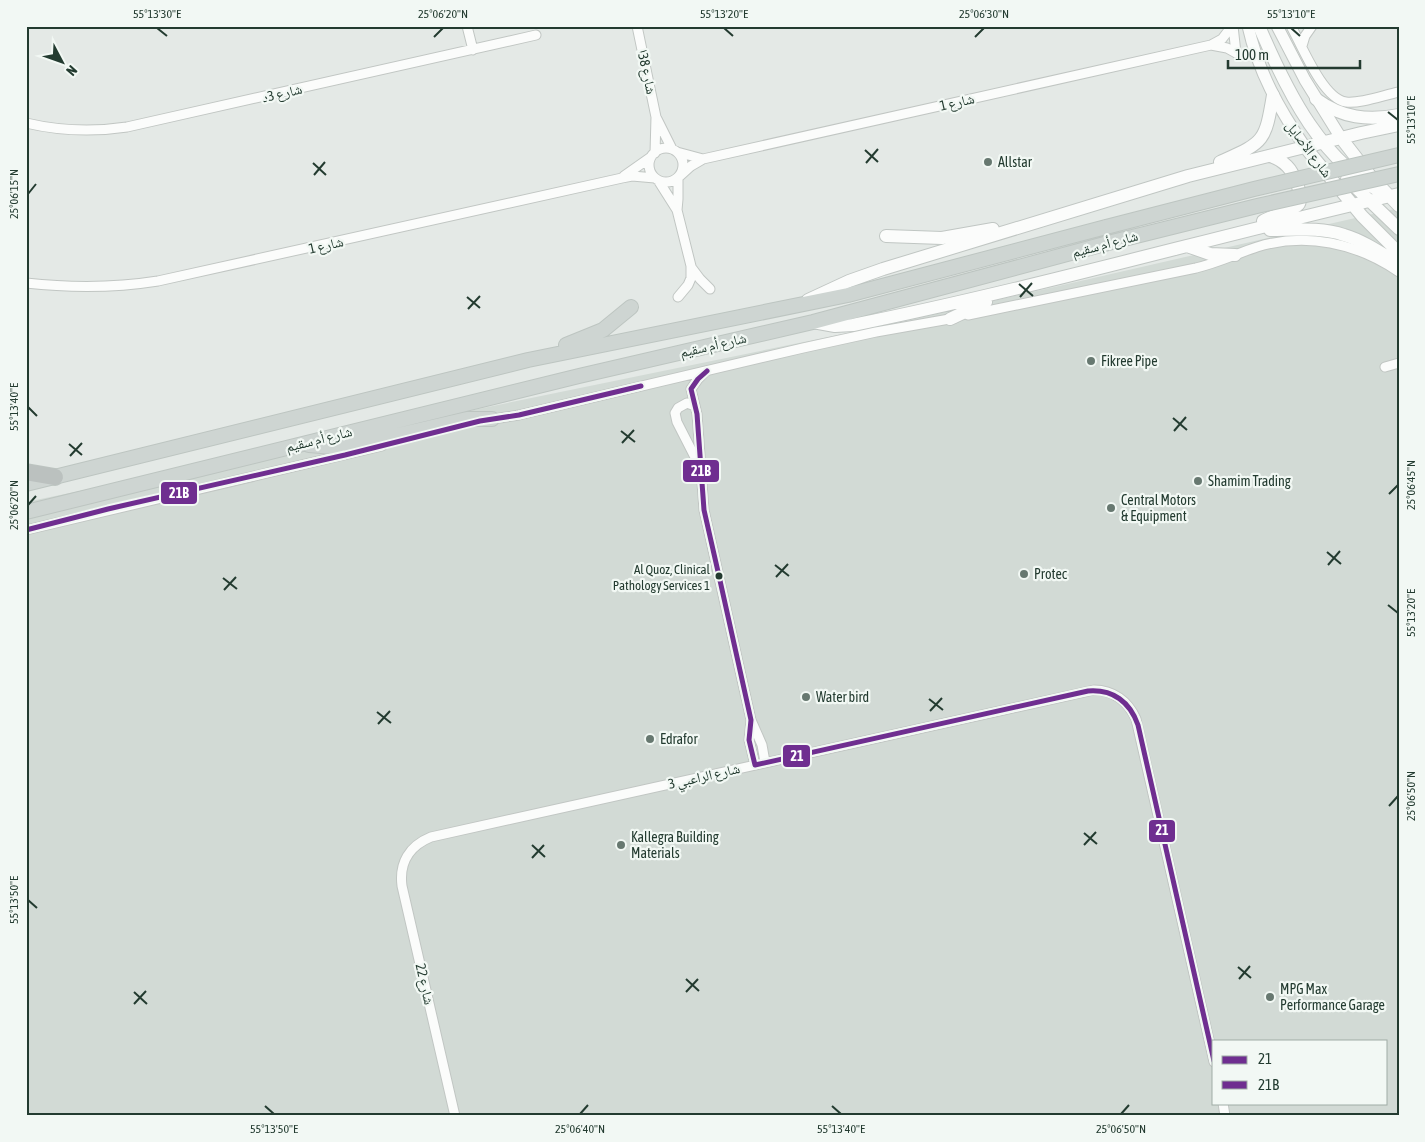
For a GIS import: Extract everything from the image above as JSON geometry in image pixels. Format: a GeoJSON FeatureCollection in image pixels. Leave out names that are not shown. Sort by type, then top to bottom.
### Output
{"type":"FeatureCollection","features":[{"type":"Feature","properties":{"kind":"highway"},"geometry":{"type":"LineString","coordinates":[[26,472],[55,477]]}},
{"type":"Feature","properties":{"kind":"main road"},"geometry":{"type":"LineString","coordinates":[[1259,26],[1288,86],[1323,143],[1352,174],[1373,189],[1394,195]]}},
{"type":"Feature","properties":{"kind":"main road"},"geometry":{"type":"LineString","coordinates":[[1188,176],[1247,150],[1258,142],[1268,126],[1273,95]]}},
{"type":"Feature","properties":{"kind":"main road"},"geometry":{"type":"LineString","coordinates":[[1316,99],[1332,110],[1349,116],[1376,118],[1399,115]]}},
{"type":"Feature","properties":{"kind":"main road"},"geometry":{"type":"LineString","coordinates":[[801,304],[866,275],[1188,176],[1399,125]]}},
{"type":"Feature","properties":{"kind":"main road"},"geometry":{"type":"LineString","coordinates":[[1340,138],[1355,159],[1394,195],[1399,206]]}},
{"type":"Feature","properties":{"kind":"main road"},"geometry":{"type":"LineString","coordinates":[[1305,147],[1338,171],[1399,229]]}},
{"type":"Feature","properties":{"kind":"main road","name":"شارع الأصايل"},"geometry":{"type":"LineString","coordinates":[[1305,147],[1352,205],[1399,253]]}},
{"type":"Feature","properties":{"kind":"main road","name":"شارع أم سقيم"},"geometry":{"type":"LineString","coordinates":[[26,484],[528,360],[891,285],[1254,189],[1399,155]]}},
{"type":"Feature","properties":{"kind":"main road"},"geometry":{"type":"LineString","coordinates":[[1248,230],[1264,220],[1296,207],[1301,200],[1290,170],[1282,161],[1270,156]]}},
{"type":"Feature","properties":{"kind":"main road","name":"شارع أم سقيم"},"geometry":{"type":"LineString","coordinates":[[26,512],[579,376],[813,322],[1112,242],[1399,174]]}},
{"type":"Feature","properties":{"kind":"main road"},"geometry":{"type":"LineString","coordinates":[[813,322],[835,326],[853,325],[1006,292],[1394,195]]}},
{"type":"Feature","properties":{"kind":"main road"},"geometry":{"type":"LineString","coordinates":[[886,236],[905,235],[942,238],[995,228],[1020,227]]}},
{"type":"Feature","properties":{"kind":"main road"},"geometry":{"type":"LineString","coordinates":[[1248,230],[1308,230],[1343,234],[1373,247],[1399,264]]}},
{"type":"Feature","properties":{"kind":"main road"},"geometry":{"type":"LineString","coordinates":[[1187,246],[1210,254],[1235,255]]}},
{"type":"Feature","properties":{"kind":"main road"},"geometry":{"type":"LineString","coordinates":[[950,319],[1006,292]]}},
{"type":"Feature","properties":{"kind":"main road"},"geometry":{"type":"LineString","coordinates":[[528,360],[596,334],[630,307]]}},
{"type":"Feature","properties":{"kind":"main road"},"geometry":{"type":"LineString","coordinates":[[301,444],[339,448],[467,419],[492,419]]}},
{"type":"Feature","properties":{"kind":"street"},"geometry":{"type":"LineString","coordinates":[[467,26],[472,50]]}},
{"type":"Feature","properties":{"kind":"street","name":"شارع 38ا"},"geometry":{"type":"LineString","coordinates":[[637,26],[656,117],[653,155]]}},
{"type":"Feature","properties":{"kind":"street","name":"شارع 1"},"geometry":{"type":"LineString","coordinates":[[679,177],[691,166],[703,159],[1211,45],[1222,39],[1232,26]]}},
{"type":"Feature","properties":{"kind":"street","name":"شارع 1"},"geometry":{"type":"LineString","coordinates":[[1211,45],[1227,48],[1236,53],[1232,26]]}},
{"type":"Feature","properties":{"kind":"street","name":"شارع الأصايل"},"geometry":{"type":"LineString","coordinates":[[1248,26],[1259,64],[1273,95],[1305,147]]}},
{"type":"Feature","properties":{"kind":"street"},"geometry":{"type":"LineString","coordinates":[[1277,26],[1316,99],[1340,138]]}},
{"type":"Feature","properties":{"kind":"street"},"geometry":{"type":"LineString","coordinates":[[1291,26],[1328,92],[1336,99],[1350,103],[1399,92]]}},
{"type":"Feature","properties":{"kind":"street"},"geometry":{"type":"LineString","coordinates":[[1302,46],[1305,36],[1312,26]]}},
{"type":"Feature","properties":{"kind":"street","name":"شارع 3د"},"geometry":{"type":"LineString","coordinates":[[26,123],[75,130],[127,127],[536,35]]}},
{"type":"Feature","properties":{"kind":"street","name":"شارع 38ا"},"geometry":{"type":"LineString","coordinates":[[656,117],[674,150]]}},
{"type":"Feature","properties":{"kind":"street"},"geometry":{"type":"LineString","coordinates":[[677,210],[650,168],[653,155],[660,149],[674,150],[683,160],[682,171],[679,177],[677,210],[691,266],[691,278],[678,297]]}},
{"type":"Feature","properties":{"kind":"street","name":"شارع 1"},"geometry":{"type":"LineString","coordinates":[[674,150],[703,159]]}},
{"type":"Feature","properties":{"kind":"street","name":"شارع 1"},"geometry":{"type":"LineString","coordinates":[[622,178],[653,155]]}},
{"type":"Feature","properties":{"kind":"street","name":"شارع 1"},"geometry":{"type":"LineString","coordinates":[[26,283],[108,287],[158,281],[622,178],[632,176],[656,179]]}},
{"type":"Feature","properties":{"kind":"street"},"geometry":{"type":"LineString","coordinates":[[656,179],[668,182],[679,177]]}},
{"type":"Feature","properties":{"kind":"street"},"geometry":{"type":"LineString","coordinates":[[26,530],[492,419],[519,415],[876,332],[950,319],[1201,267],[1258,247],[1283,241],[1317,241],[1339,244],[1360,250],[1399,272]]}},
{"type":"Feature","properties":{"kind":"street"},"geometry":{"type":"LineString","coordinates":[[691,266],[710,289]]}},
{"type":"Feature","properties":{"kind":"street"},"geometry":{"type":"LineString","coordinates":[[1385,368],[1399,363]]}},
{"type":"Feature","properties":{"kind":"street"},"geometry":{"type":"LineString","coordinates":[[706,371],[691,389],[697,414],[704,510],[751,720],[762,745],[766,762]]}},
{"type":"Feature","properties":{"kind":"street"},"geometry":{"type":"LineString","coordinates":[[695,406],[687,403],[678,408],[675,413],[677,422],[701,469]]}},
{"type":"Feature","properties":{"kind":"street","name":"شارع الراعبي 3"},"geometry":{"type":"LineString","coordinates":[[408,853],[418,844],[431,837],[1088,691],[1105,691],[1121,698],[1134,713],[1138,725],[1212,1053]]}},
{"type":"Feature","properties":{"kind":"street"},"geometry":{"type":"LineString","coordinates":[[751,720],[750,740],[755,765]]}},
{"type":"Feature","properties":{"kind":"street","name":"شارع 22"},"geometry":{"type":"LineString","coordinates":[[408,853],[403,866],[402,886],[455,1116]]}},
{"type":"Feature","properties":{"kind":"shaded area"},"geometry":{"type":"Polygon","coordinates":[[[1399,208],[1399,1116],[26,1116],[26,502],[906,321],[1399,208]]]}},
{"type":"Feature","properties":{"kind":"transit line","name":"21B"},"geometry":{"type":"LineString","coordinates":[[707,371],[691,389],[697,414],[704,510],[719,576]]}},
{"type":"Feature","properties":{"kind":"transit line","name":"21B"},"geometry":{"type":"LineString","coordinates":[[26,530],[108,509],[345,455],[480,421],[519,415],[641,386]]}},
{"type":"Feature","properties":{"kind":"transit line","name":"21"},"geometry":{"type":"LineString","coordinates":[[719,576],[751,720],[749,740],[755,765],[1088,691],[1105,692],[1113,695],[1125,704],[1135,717],[1138,725],[1212,1052]]}},
{"type":"Feature","properties":{"kind":"place","name":"Allstar"},"geometry":{"type":"Point","coordinates":[988,162]}},
{"type":"Feature","properties":{"kind":"place","name":"Fikree Pipe"},"geometry":{"type":"Point","coordinates":[1091,361]}},
{"type":"Feature","properties":{"kind":"place","name":"Shamim Trading"},"geometry":{"type":"Point","coordinates":[1198,481]}},
{"type":"Feature","properties":{"kind":"place","name":"Central Motors & Equipment"},"geometry":{"type":"Point","coordinates":[1111,508]}},
{"type":"Feature","properties":{"kind":"place","name":"Protec"},"geometry":{"type":"Point","coordinates":[1024,574]}},
{"type":"Feature","properties":{"kind":"place","name":"Al Quoz, Clinical Pathology Services 1"},"geometry":{"type":"Point","coordinates":[719,576]}},
{"type":"Feature","properties":{"kind":"place","name":"Water bird"},"geometry":{"type":"Point","coordinates":[806,697]}},
{"type":"Feature","properties":{"kind":"place","name":"Edrafor"},"geometry":{"type":"Point","coordinates":[650,739]}},
{"type":"Feature","properties":{"kind":"place","name":"Kallegra Building Materials"},"geometry":{"type":"Point","coordinates":[621,845]}},
{"type":"Feature","properties":{"kind":"place","name":"MPG Max Performance Garage"},"geometry":{"type":"Point","coordinates":[1270,997]}}]}
